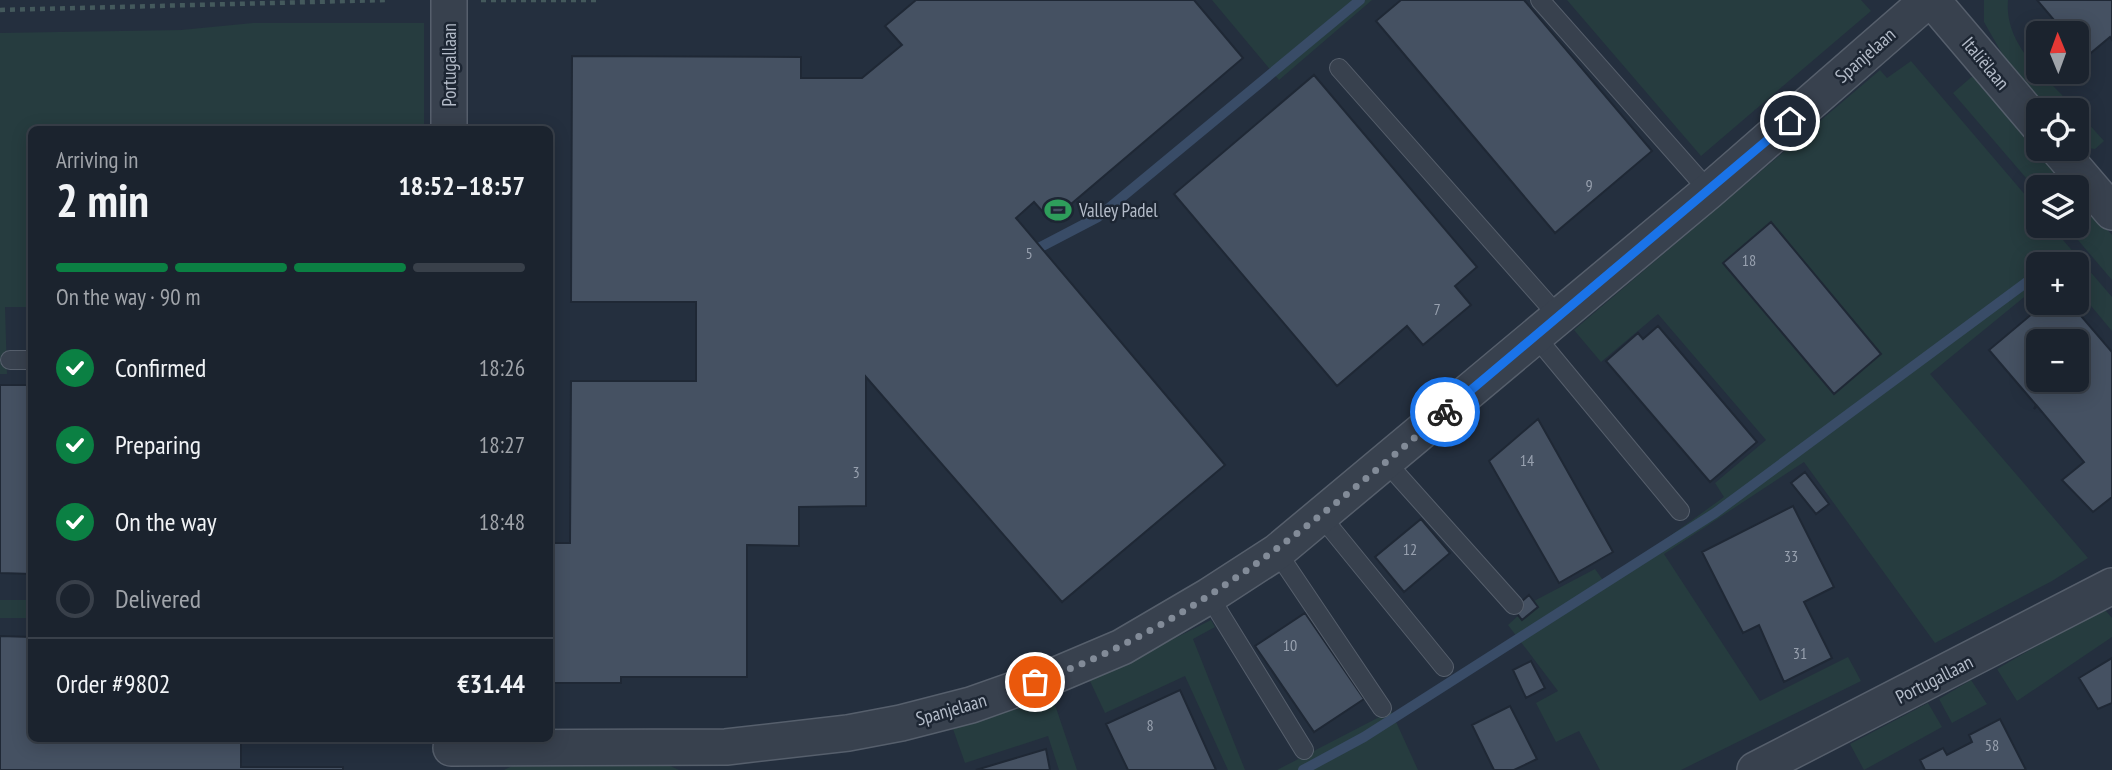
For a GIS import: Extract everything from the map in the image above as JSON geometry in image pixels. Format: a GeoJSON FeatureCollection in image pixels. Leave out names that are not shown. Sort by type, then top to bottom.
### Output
{"type":"FeatureCollection","features":[{"type":"Feature","properties":{"kind":"street","name":"Portugallaan"},"geometry":{"type":"LineString","coordinates":[[449,0],[449,126]]}},
{"type":"Feature","properties":{"kind":"street","name":"Spanjelaan"},"geometry":{"type":"LineString","coordinates":[[451,752],[692,758],[726,747],[848,733],[971,705],[1056,675],[1122,647],[1277,552],[1709,191],[1930,0]]}},
{"type":"Feature","properties":{"kind":"street","name":"Italiëlaan"},"geometry":{"type":"LineString","coordinates":[[1930,0],[2026,111]]}},
{"type":"Feature","properties":{"kind":"street"},"geometry":{"type":"LineString","coordinates":[[2068,161],[2112,212]]}},
{"type":"Feature","properties":{"kind":"street","name":"Portugallaan"},"geometry":{"type":"LineString","coordinates":[[1755,770],[2112,586]]}},
{"type":"Feature","properties":{"kind":"lane"},"geometry":{"type":"LineString","coordinates":[[1540,0],[1709,191]]}},
{"type":"Feature","properties":{"kind":"lane"},"geometry":{"type":"LineString","coordinates":[[1339,68],[1548,327],[1679,511]]}},
{"type":"Feature","properties":{"kind":"lane"},"geometry":{"type":"LineString","coordinates":[[10,360],[28,360]]}},
{"type":"Feature","properties":{"kind":"lane"},"geometry":{"type":"LineString","coordinates":[[1386,462],[1514,605]]}},
{"type":"Feature","properties":{"kind":"lane"},"geometry":{"type":"LineString","coordinates":[[1321,516],[1444,667]]}},
{"type":"Feature","properties":{"kind":"lane"},"geometry":{"type":"LineString","coordinates":[[1277,552],[1382,708]]}},
{"type":"Feature","properties":{"kind":"lane"},"geometry":{"type":"LineString","coordinates":[[1209,596],[1304,750]]}},
{"type":"Feature","properties":{"kind":"path"},"geometry":{"type":"LineString","coordinates":[[0,10],[388,0]]}},
{"type":"Feature","properties":{"kind":"path"},"geometry":{"type":"LineString","coordinates":[[449,0],[598,0]]}},
{"type":"Feature","properties":{"kind":"green space"},"geometry":{"type":"Polygon","coordinates":[[[1212,0],[1372,0],[1279,80],[1212,0]]]}},
{"type":"Feature","properties":{"kind":"green space"},"geometry":{"type":"Polygon","coordinates":[[[1567,0],[1861,0],[1871,11],[1701,156],[1567,0]]]}},
{"type":"Feature","properties":{"kind":"green space"},"geometry":{"type":"Polygon","coordinates":[[[1984,0],[2008,0],[2013,33],[2026,55],[2026,82],[2004,57],[1984,22],[1984,0]]]}},
{"type":"Feature","properties":{"kind":"green space"},"geometry":{"type":"Polygon","coordinates":[[[253,23],[424,23],[424,126],[28,126],[28,307],[5,307],[7,374],[0,374],[0,33],[181,30],[253,23]]]}},
{"type":"Feature","properties":{"kind":"green space"},"geometry":{"type":"Polygon","coordinates":[[[1911,61],[2026,196],[2026,238],[2061,238],[2073,252],[2026,252],[2026,296],[1930,374],[2088,558],[2052,581],[1935,643],[1804,462],[1664,554],[1760,701],[1848,657],[1861,681],[1681,770],[1600,770],[1579,731],[1556,742],[1536,703],[1558,691],[1508,625],[1534,601],[1595,569],[1605,583],[1724,497],[1715,483],[1766,440],[1658,314],[1601,362],[1574,330],[1880,70],[1887,78],[1911,61]]]}},
{"type":"Feature","properties":{"kind":"green space"},"geometry":{"type":"Polygon","coordinates":[[[1975,74],[2026,134],[2026,161],[2049,161],[2061,175],[2026,175],[2026,178],[1953,93],[1975,74]]]}},
{"type":"Feature","properties":{"kind":"green space"},"geometry":{"type":"Polygon","coordinates":[[[2027,84],[2051,84],[2064,98],[2040,98],[2027,84]]]}},
{"type":"Feature","properties":{"kind":"green space"},"geometry":{"type":"Polygon","coordinates":[[[2089,124],[2104,141],[2095,149],[2089,148],[2089,124]]]}},
{"type":"Feature","properties":{"kind":"green space"},"geometry":{"type":"Polygon","coordinates":[[[2089,208],[2112,235],[2112,280],[2076,238],[2089,238],[2089,208]]]}},
{"type":"Feature","properties":{"kind":"green space"},"geometry":{"type":"Polygon","coordinates":[[[2089,270],[2112,297],[2112,331],[2089,303],[2089,270]]]}},
{"type":"Feature","properties":{"kind":"green space"},"geometry":{"type":"Polygon","coordinates":[[[0,600],[28,600],[28,618],[0,618],[0,600]]]}},
{"type":"Feature","properties":{"kind":"green space"},"geometry":{"type":"Polygon","coordinates":[[[2097,611],[2106,611],[2112,618],[2112,637],[2017,701],[1997,669],[2097,611]]]}},
{"type":"Feature","properties":{"kind":"green space"},"geometry":{"type":"Polygon","coordinates":[[[1211,620],[1215,627],[1193,639],[1245,770],[1228,770],[1185,676],[1105,713],[1090,681],[1211,620]]]}},
{"type":"Feature","properties":{"kind":"green space"},"geometry":{"type":"Polygon","coordinates":[[[1971,680],[1987,704],[1952,723],[1939,699],[1971,680]]]}},
{"type":"Feature","properties":{"kind":"green space"},"geometry":{"type":"Polygon","coordinates":[[[1052,696],[1077,770],[1059,770],[1048,736],[965,763],[953,729],[1052,696]]]}},
{"type":"Feature","properties":{"kind":"green space"},"geometry":{"type":"Polygon","coordinates":[[[1928,703],[1942,727],[1864,770],[1850,744],[1928,703]]]}},
{"type":"Feature","properties":{"kind":"green space"},"geometry":{"type":"Polygon","coordinates":[[[1391,711],[1418,770],[1277,770],[1391,711]]]}},
{"type":"Feature","properties":{"kind":"green space"},"geometry":{"type":"Polygon","coordinates":[[[666,764],[679,770],[504,770],[512,766],[666,764]]]}},
{"type":"Feature","properties":{"kind":"building"},"geometry":{"type":"Polygon","coordinates":[[[916,0],[1194,0],[1243,58],[1051,221],[1034,202],[1016,218],[1225,465],[1062,602],[866,377],[866,506],[799,507],[799,546],[747,545],[747,677],[621,677],[621,683],[553,683],[553,543],[570,543],[571,381],[696,381],[696,302],[571,302],[572,56],[801,57],[801,78],[862,78],[902,45],[885,26],[916,0]]]}},
{"type":"Feature","properties":{"kind":"building"},"geometry":{"type":"Polygon","coordinates":[[[1401,0],[1524,0],[1652,151],[1555,233],[1376,21],[1401,0]]]}},
{"type":"Feature","properties":{"kind":"building"},"geometry":{"type":"Polygon","coordinates":[[[2037,0],[2112,0],[2112,40],[2110,37],[2090,54],[2090,21],[2055,21],[2037,0]]]}},
{"type":"Feature","properties":{"kind":"building"},"geometry":{"type":"Polygon","coordinates":[[[1314,75],[1477,267],[1455,286],[1471,305],[1423,345],[1407,326],[1337,386],[1174,194],[1314,75]]]}},
{"type":"Feature","properties":{"kind":"building"},"geometry":{"type":"Polygon","coordinates":[[[1771,222],[1881,354],[1834,394],[1723,263],[1771,222]]]}},
{"type":"Feature","properties":{"kind":"building"},"geometry":{"type":"Polygon","coordinates":[[[2031,315],[2080,315],[2112,352],[2112,497],[2093,512],[2062,480],[2084,462],[2037,406],[2034,409],[2036,405],[1989,350],[2031,315]]]}},
{"type":"Feature","properties":{"kind":"building"},"geometry":{"type":"Polygon","coordinates":[[[1658,326],[1757,442],[1710,482],[1606,361],[1638,333],[1643,339],[1658,326]]]}},
{"type":"Feature","properties":{"kind":"building"},"geometry":{"type":"Polygon","coordinates":[[[0,385],[28,385],[28,574],[0,573],[0,385]]]}},
{"type":"Feature","properties":{"kind":"building"},"geometry":{"type":"Polygon","coordinates":[[[1538,419],[1613,552],[1559,583],[1489,461],[1538,419]]]}},
{"type":"Feature","properties":{"kind":"building"},"geometry":{"type":"Polygon","coordinates":[[[1805,472],[1829,504],[1816,514],[1791,483],[1805,472]]]}},
{"type":"Feature","properties":{"kind":"building"},"geometry":{"type":"Polygon","coordinates":[[[1793,506],[1834,587],[1804,602],[1832,658],[1784,682],[1759,625],[1743,633],[1702,552],[1793,506]]]}},
{"type":"Feature","properties":{"kind":"building"},"geometry":{"type":"Polygon","coordinates":[[[1421,519],[1450,553],[1404,592],[1375,557],[1421,519]]]}},
{"type":"Feature","properties":{"kind":"building"},"geometry":{"type":"Polygon","coordinates":[[[1529,595],[1538,607],[1522,620],[1513,609],[1529,595]]]}},
{"type":"Feature","properties":{"kind":"building"},"geometry":{"type":"Polygon","coordinates":[[[1305,613],[1364,699],[1314,732],[1255,646],[1305,613]]]}},
{"type":"Feature","properties":{"kind":"building"},"geometry":{"type":"Polygon","coordinates":[[[0,636],[28,637],[28,742],[241,742],[241,767],[343,767],[343,770],[0,770],[0,636]]]}},
{"type":"Feature","properties":{"kind":"building"},"geometry":{"type":"Polygon","coordinates":[[[2112,658],[2112,703],[2098,709],[2079,678],[2112,658]]]}},
{"type":"Feature","properties":{"kind":"building"},"geometry":{"type":"Polygon","coordinates":[[[1531,661],[1545,688],[1526,698],[1513,670],[1531,661]]]}},
{"type":"Feature","properties":{"kind":"building"},"geometry":{"type":"Polygon","coordinates":[[[1180,690],[1216,770],[1128,770],[1106,724],[1180,690]]]}},
{"type":"Feature","properties":{"kind":"building"},"geometry":{"type":"Polygon","coordinates":[[[1510,706],[1537,759],[1514,770],[1494,770],[1472,725],[1510,706]]]}},
{"type":"Feature","properties":{"kind":"building"},"geometry":{"type":"Polygon","coordinates":[[[2000,719],[2026,770],[1925,770],[1920,760],[1943,748],[1947,755],[1972,742],[1969,735],[2000,719]]]}},
{"type":"Feature","properties":{"kind":"building"},"geometry":{"type":"Polygon","coordinates":[[[1046,749],[1050,770],[976,770],[1046,749]]]}},
{"type":"Feature","properties":{"kind":"waterway"},"geometry":{"type":"LineString","coordinates":[[1031,252],[1098,217],[1360,0]]}},
{"type":"Feature","properties":{"kind":"waterway"},"geometry":{"type":"LineString","coordinates":[[1303,770],[1364,737],[1715,513],[2026,283]]}},
{"type":"Feature","properties":{"kind":"way so far"},"geometry":{"type":"LineString","coordinates":[[1035,682],[1122,647],[1277,552],[1445,412]]}},
{"type":"Feature","properties":{"kind":"place","name":"Valley Padel"},"geometry":{"type":"Point","coordinates":[1058,210]}},
{"type":"Feature","properties":{"kind":"route"},"geometry":{"type":"LineString","coordinates":[[1445,412],[1790,121]]}}]}
